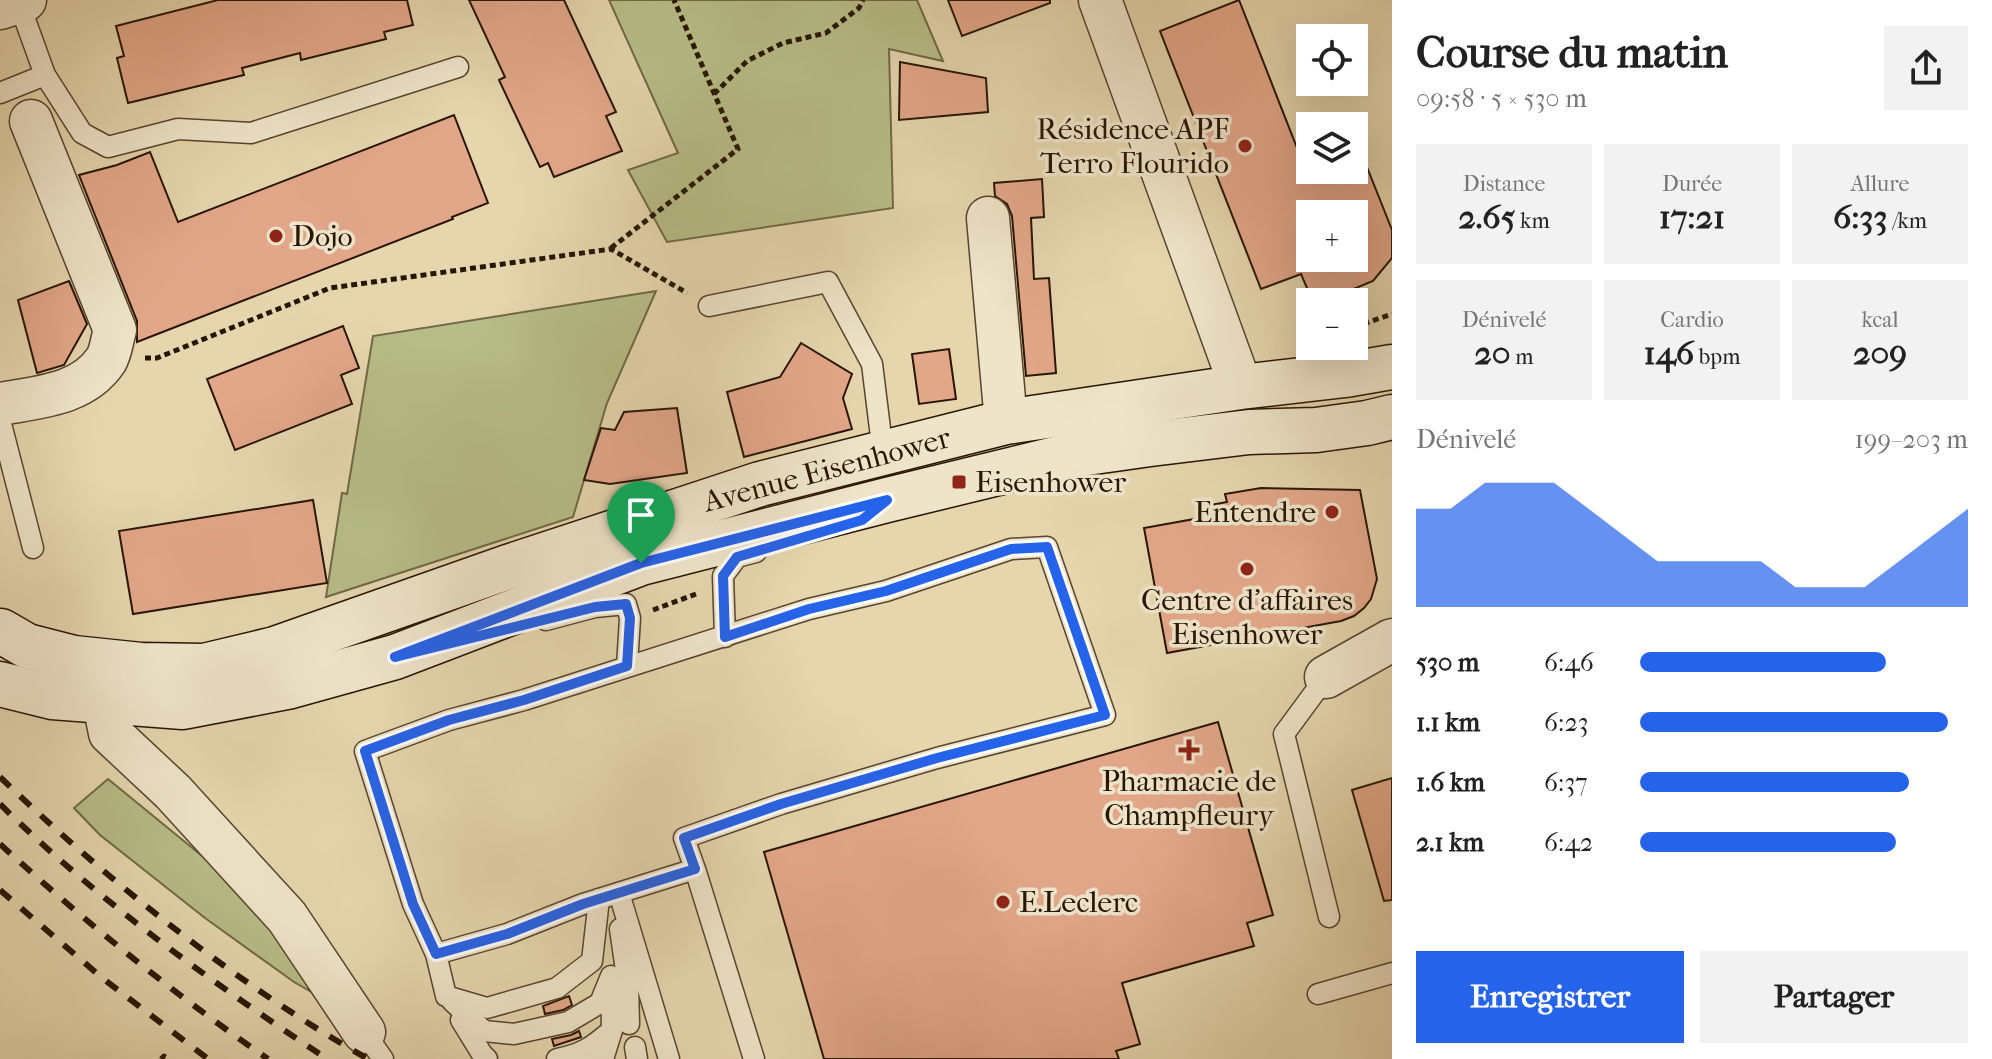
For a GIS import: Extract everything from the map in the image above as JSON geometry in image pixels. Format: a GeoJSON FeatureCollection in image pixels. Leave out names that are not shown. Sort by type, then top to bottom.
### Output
{"type":"FeatureCollection","features":[{"type":"Feature","properties":{"kind":"main road","name":"Avenue Eisenhower"},"geometry":{"type":"LineString","coordinates":[[0,630],[27,646],[74,658],[141,665],[204,666],[275,649],[508,567],[760,484],[1006,422],[1392,367]]}},
{"type":"Feature","properties":{"kind":"main road","name":"Avenue Eisenhower"},"geometry":{"type":"LineString","coordinates":[[0,684],[52,697],[183,707],[287,687],[395,657],[641,563],[1072,455],[1249,432],[1316,430],[1392,417]]}},
{"type":"Feature","properties":{"kind":"main road"},"geometry":{"type":"LineString","coordinates":[[0,630],[0,655]]}},
{"type":"Feature","properties":{"kind":"street"},"geometry":{"type":"LineString","coordinates":[[1100,0],[1241,387]]}},
{"type":"Feature","properties":{"kind":"street"},"geometry":{"type":"LineString","coordinates":[[0,404],[65,392],[91,377],[108,358],[115,330],[31,121]]}},
{"type":"Feature","properties":{"kind":"street"},"geometry":{"type":"LineString","coordinates":[[988,218],[1006,422]]}},
{"type":"Feature","properties":{"kind":"street"},"geometry":{"type":"LineString","coordinates":[[1326,677],[1392,640]]}},
{"type":"Feature","properties":{"kind":"street"},"geometry":{"type":"LineString","coordinates":[[108,702],[110,733],[173,792],[287,917],[373,1046]]}},
{"type":"Feature","properties":{"kind":"lane"},"geometry":{"type":"LineString","coordinates":[[15,3],[45,75],[82,133],[108,147],[178,129],[251,133],[458,67]]}},
{"type":"Feature","properties":{"kind":"lane"},"geometry":{"type":"LineString","coordinates":[[0,93],[45,75]]}},
{"type":"Feature","properties":{"kind":"lane"},"geometry":{"type":"LineString","coordinates":[[709,306],[828,282],[872,364],[883,453]]}},
{"type":"Feature","properties":{"kind":"lane"},"geometry":{"type":"LineString","coordinates":[[0,420],[33,548]]}},
{"type":"Feature","properties":{"kind":"lane"},"geometry":{"type":"LineString","coordinates":[[627,666],[628,611],[641,563],[664,535],[718,512],[760,484]]}},
{"type":"Feature","properties":{"kind":"lane"},"geometry":{"type":"LineString","coordinates":[[725,637],[723,576],[737,557],[862,520],[887,500]]}},
{"type":"Feature","properties":{"kind":"lane"},"geometry":{"type":"LineString","coordinates":[[489,1057],[446,996],[436,954],[413,904],[365,751],[449,720],[524,700],[809,609],[886,591],[1011,549],[1047,547],[1105,715],[937,758],[781,804],[684,838],[754,1059]]}},
{"type":"Feature","properties":{"kind":"lane"},"geometry":{"type":"LineString","coordinates":[[395,657],[595,607],[628,611]]}},
{"type":"Feature","properties":{"kind":"lane"},"geometry":{"type":"LineString","coordinates":[[1326,677],[1284,734],[1329,917]]}},
{"type":"Feature","properties":{"kind":"lane"},"geometry":{"type":"LineString","coordinates":[[436,954],[507,934],[599,899],[695,869]]}},
{"type":"Feature","properties":{"kind":"lane"},"geometry":{"type":"LineString","coordinates":[[619,893],[669,1059]]}},
{"type":"Feature","properties":{"kind":"lane"},"geometry":{"type":"LineString","coordinates":[[446,996],[487,1008],[524,1008],[567,996],[587,977],[592,961],[599,899]]}},
{"type":"Feature","properties":{"kind":"lane"},"geometry":{"type":"LineString","coordinates":[[598,1059],[604,1056],[621,1027],[628,984],[620,929]]}},
{"type":"Feature","properties":{"kind":"lane"},"geometry":{"type":"LineString","coordinates":[[1318,994],[1392,973]]}},
{"type":"Feature","properties":{"kind":"lane"},"geometry":{"type":"LineString","coordinates":[[446,996],[484,1031],[514,1034],[568,1022],[600,1003],[611,976],[621,1027]]}},
{"type":"Feature","properties":{"kind":"lane"},"geometry":{"type":"LineString","coordinates":[[557,1059],[578,1055],[621,1027]]}},
{"type":"Feature","properties":{"kind":"path"},"geometry":{"type":"LineString","coordinates":[[108,358],[157,358],[330,288],[611,249],[738,149],[674,0]]}},
{"type":"Feature","properties":{"kind":"path"},"geometry":{"type":"LineString","coordinates":[[714,94],[747,61],[783,43],[826,33],[859,8],[863,0]]}},
{"type":"Feature","properties":{"kind":"path"},"geometry":{"type":"LineString","coordinates":[[611,249],[709,306]]}},
{"type":"Feature","properties":{"kind":"path"},"geometry":{"type":"LineString","coordinates":[[1368,322],[1392,314]]}},
{"type":"Feature","properties":{"kind":"path"},"geometry":{"type":"LineString","coordinates":[[628,611],[724,585]]}},
{"type":"Feature","properties":{"kind":"path"},"geometry":{"type":"LineString","coordinates":[[161,1059],[164,1056],[168,1059]]}},
{"type":"Feature","properties":{"kind":"green space"},"geometry":{"type":"Polygon","coordinates":[[[609,0],[917,0],[943,61],[889,49],[893,208],[667,242],[628,170],[678,153],[609,0]]]}},
{"type":"Feature","properties":{"kind":"green space"},"geometry":{"type":"Polygon","coordinates":[[[656,291],[607,403],[573,517],[326,597],[342,493],[347,494],[373,336],[656,291]]]}},
{"type":"Feature","properties":{"kind":"green space"},"geometry":{"type":"Polygon","coordinates":[[[108,779],[240,887],[336,1006],[294,982],[205,918],[100,835],[74,808],[108,779]]]}},
{"type":"Feature","properties":{"kind":"building"},"geometry":{"type":"Polygon","coordinates":[[[218,0],[407,0],[413,25],[384,32],[386,39],[301,60],[300,53],[242,68],[244,75],[128,103],[117,58],[124,56],[116,26],[218,0]]]}},
{"type":"Feature","properties":{"kind":"building"},"geometry":{"type":"Polygon","coordinates":[[[469,0],[564,0],[616,112],[606,116],[622,151],[554,177],[548,163],[540,167],[499,80],[505,77],[469,0]]]}},
{"type":"Feature","properties":{"kind":"building"},"geometry":{"type":"Polygon","coordinates":[[[948,0],[1050,0],[1050,3],[962,36],[948,0]]]}},
{"type":"Feature","properties":{"kind":"building","name":"Résidence APF Terro Flourido"},"geometry":{"type":"Polygon","coordinates":[[[1239,0],[1296,145],[1296,184],[1368,184],[1368,170],[1392,230],[1392,258],[1373,281],[1356,288],[1307,288],[1301,274],[1261,289],[1160,31],[1239,0]]]}},
{"type":"Feature","properties":{"kind":"building"},"geometry":{"type":"Polygon","coordinates":[[[900,62],[986,78],[988,112],[899,120],[900,62]]]}},
{"type":"Feature","properties":{"kind":"building","name":"Dojo"},"geometry":{"type":"Polygon","coordinates":[[[454,115],[488,203],[137,342],[137,321],[79,175],[150,152],[178,222],[454,115]]]}},
{"type":"Feature","properties":{"kind":"building"},"geometry":{"type":"Polygon","coordinates":[[[1042,179],[1044,217],[1031,218],[1034,279],[1049,278],[1056,373],[1026,376],[1012,216],[1007,204],[995,196],[994,183],[1042,179]]]}},
{"type":"Feature","properties":{"kind":"building"},"geometry":{"type":"Polygon","coordinates":[[[69,281],[87,324],[64,365],[37,373],[18,300],[69,281]]]}},
{"type":"Feature","properties":{"kind":"building"},"geometry":{"type":"Polygon","coordinates":[[[343,326],[359,368],[341,375],[352,404],[235,450],[207,379],[343,326]]]}},
{"type":"Feature","properties":{"kind":"building"},"geometry":{"type":"Polygon","coordinates":[[[801,343],[852,374],[843,398],[852,429],[744,457],[727,392],[780,377],[801,343]]]}},
{"type":"Feature","properties":{"kind":"building"},"geometry":{"type":"Polygon","coordinates":[[[949,349],[956,399],[919,404],[912,354],[949,349]]]}},
{"type":"Feature","properties":{"kind":"building"},"geometry":{"type":"Polygon","coordinates":[[[677,408],[687,473],[610,484],[584,480],[601,428],[615,430],[624,412],[677,408]]]}},
{"type":"Feature","properties":{"kind":"building","name":"Centre d'affaires Eisenhower"},"geometry":{"type":"Polygon","coordinates":[[[1261,488],[1360,490],[1377,579],[1371,599],[1354,616],[1341,621],[1167,653],[1144,528],[1205,517],[1211,505],[1227,502],[1225,494],[1261,488]]]}},
{"type":"Feature","properties":{"kind":"building"},"geometry":{"type":"Polygon","coordinates":[[[313,500],[327,583],[133,614],[119,531],[313,500]]]}},
{"type":"Feature","properties":{"kind":"building"},"geometry":{"type":"Polygon","coordinates":[[[1218,722],[1273,915],[1247,923],[1254,946],[1122,983],[1140,1044],[1116,1051],[1119,1059],[824,1059],[764,852],[1218,722]]]}},
{"type":"Feature","properties":{"kind":"building"},"geometry":{"type":"Polygon","coordinates":[[[1392,778],[1392,900],[1384,901],[1352,790],[1392,778]]]}},
{"type":"Feature","properties":{"kind":"building"},"geometry":{"type":"Polygon","coordinates":[[[569,996],[572,1005],[545,1014],[543,1006],[569,996]]]}},
{"type":"Feature","properties":{"kind":"building"},"geometry":{"type":"Polygon","coordinates":[[[579,1031],[581,1037],[554,1046],[552,1039],[579,1031]]]}},
{"type":"Feature","properties":{"kind":"railway"},"geometry":{"type":"LineString","coordinates":[[0,777],[85,855],[175,929],[270,998],[368,1059]]}},
{"type":"Feature","properties":{"kind":"railway"},"geometry":{"type":"LineString","coordinates":[[0,804],[116,907],[242,1001],[327,1059]]}},
{"type":"Feature","properties":{"kind":"railway"},"geometry":{"type":"LineString","coordinates":[[0,844],[130,956],[268,1059]]}},
{"type":"Feature","properties":{"kind":"railway"},"geometry":{"type":"LineString","coordinates":[[0,890],[101,977],[208,1059]]}},
{"type":"Feature","properties":{"kind":"place","name":"Résidence APF Terro Flourido"},"geometry":{"type":"Point","coordinates":[1245,146]}},
{"type":"Feature","properties":{"kind":"place","name":"Dojo"},"geometry":{"type":"Point","coordinates":[276,236]}},
{"type":"Feature","properties":{"kind":"place","name":"Eisenhower"},"geometry":{"type":"Point","coordinates":[959,482]}},
{"type":"Feature","properties":{"kind":"place","name":"Entendre"},"geometry":{"type":"Point","coordinates":[1332,512]}},
{"type":"Feature","properties":{"kind":"place","name":"Centre d'affaires Eisenhower"},"geometry":{"type":"Point","coordinates":[1247,569]}},
{"type":"Feature","properties":{"kind":"place","name":"Pharmacie de Champfleury"},"geometry":{"type":"Point","coordinates":[1189,750]}},
{"type":"Feature","properties":{"kind":"place","name":"E.Leclerc"},"geometry":{"type":"Point","coordinates":[1003,902]}},
{"type":"Feature","properties":{"kind":"route"},"geometry":{"type":"LineString","coordinates":[[887,500],[862,520],[737,557],[723,576],[725,637],[809,609],[886,591],[1011,549],[1047,547],[1105,715],[937,758],[781,804],[684,838],[695,869],[583,904],[507,934],[436,954],[413,904],[365,751],[449,720],[524,700],[627,666],[630,618],[626,604],[595,607],[395,657],[641,563],[887,500]]}}]}
